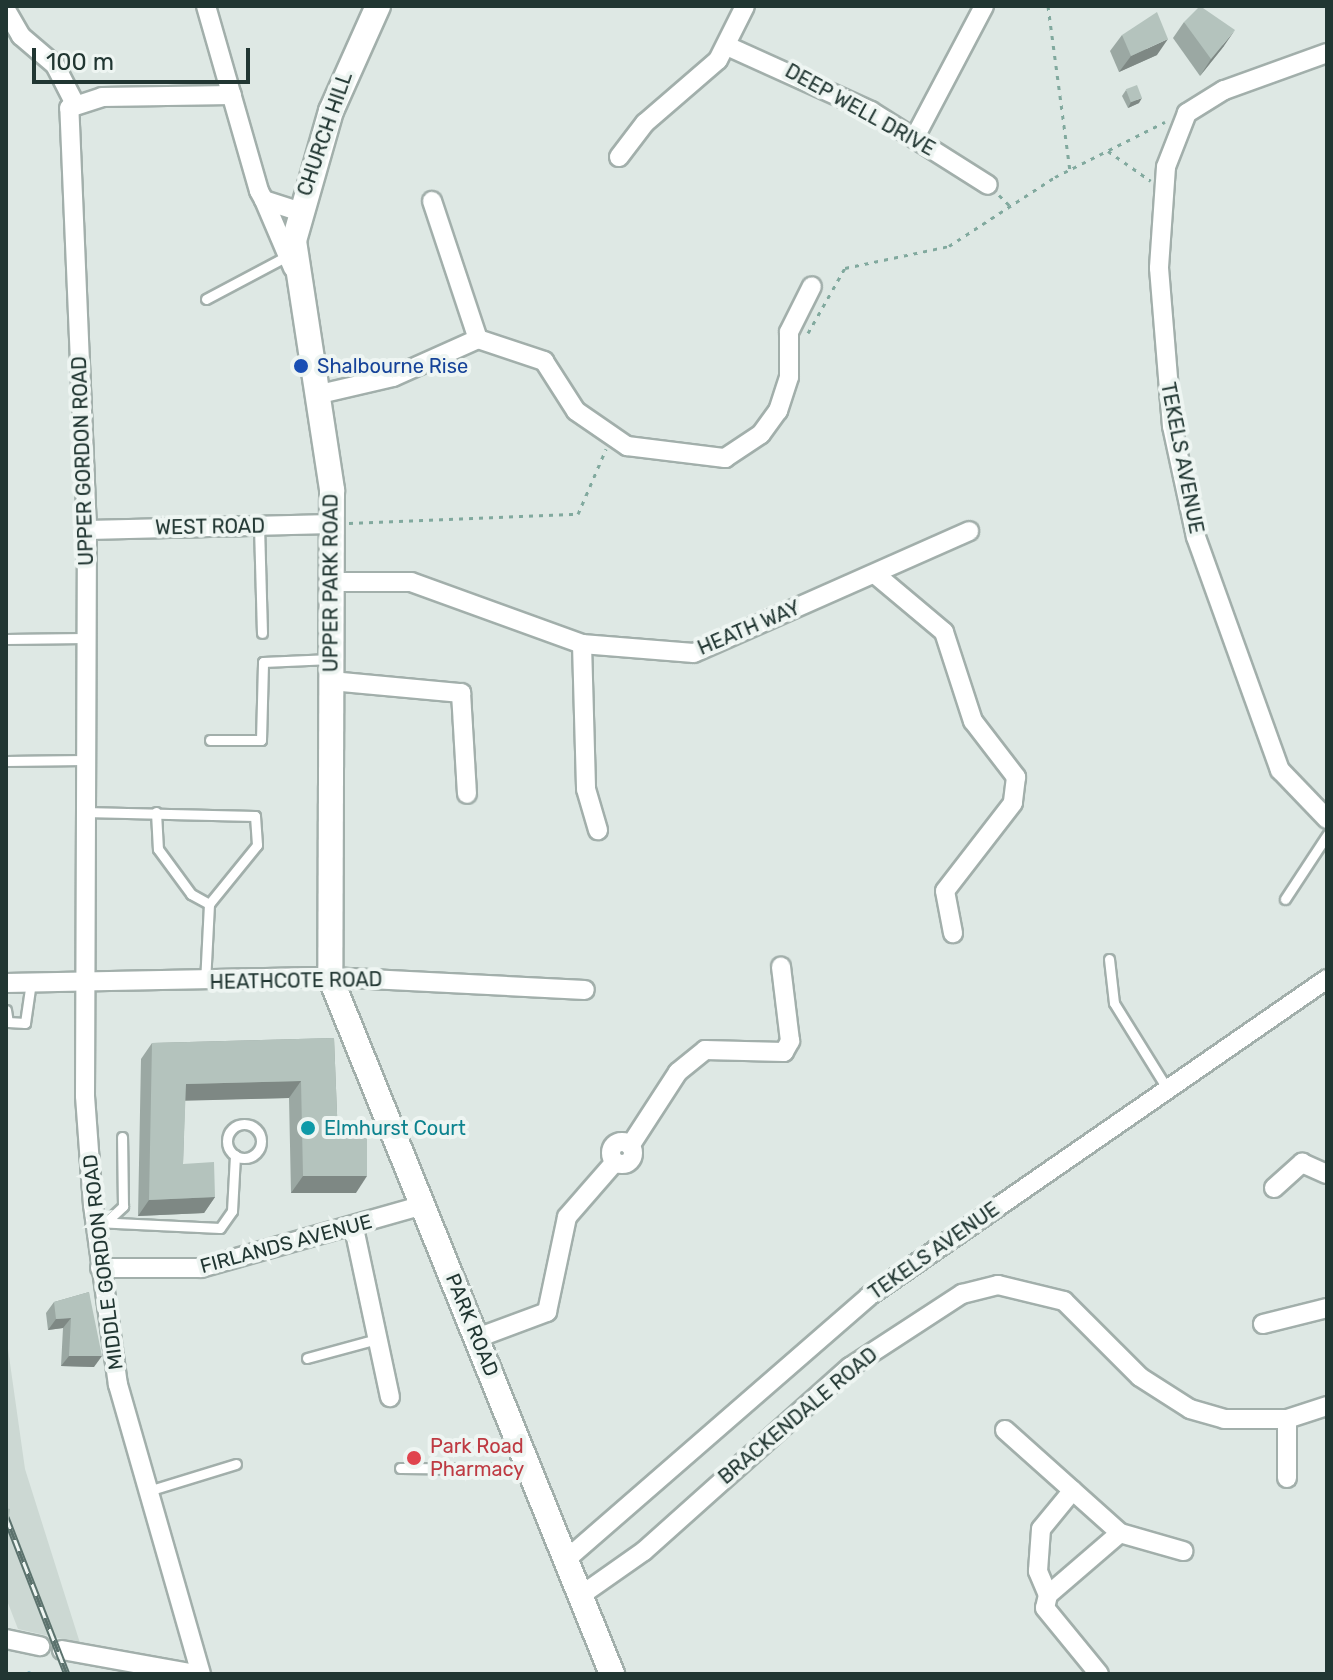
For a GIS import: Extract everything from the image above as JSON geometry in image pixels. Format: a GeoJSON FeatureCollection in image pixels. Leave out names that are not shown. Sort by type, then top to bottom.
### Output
{"type":"FeatureCollection","features":[{"type":"Feature","properties":{"kind":"street","name":"UPPER PARK ROAD"},"geometry":{"type":"LineString","coordinates":[[206,6],[264,200],[288,263],[320,394],[333,524],[330,977]]}},
{"type":"Feature","properties":{"kind":"street","name":"CHURCH HILL"},"geometry":{"type":"LineString","coordinates":[[288,263],[298,211],[335,99],[378,6]]}},
{"type":"Feature","properties":{"kind":"street"},"geometry":{"type":"LineString","coordinates":[[619,157],[727,46],[745,6]]}},
{"type":"Feature","properties":{"kind":"street"},"geometry":{"type":"LineString","coordinates":[[915,137],[984,6]]}},
{"type":"Feature","properties":{"kind":"street"},"geometry":{"type":"LineString","coordinates":[[6,10],[21,36],[55,65],[74,102],[232,95]]}},
{"type":"Feature","properties":{"kind":"street","name":"DEEP WELL DRIVE"},"geometry":{"type":"LineString","coordinates":[[727,46],[813,81],[915,137],[988,185]]}},
{"type":"Feature","properties":{"kind":"street"},"geometry":{"type":"LineString","coordinates":[[1180,122],[1224,90],[1327,53]]}},
{"type":"Feature","properties":{"kind":"street","name":"UPPER GORDON ROAD"},"geometry":{"type":"LineString","coordinates":[[74,102],[87,530],[83,812],[85,981]]}},
{"type":"Feature","properties":{"kind":"street","name":"TEKELS AVENUE"},"geometry":{"type":"LineString","coordinates":[[1180,122],[1165,187],[1161,345],[1196,537],[1280,770],[1327,819]]}},
{"type":"Feature","properties":{"kind":"street"},"geometry":{"type":"LineString","coordinates":[[264,200],[298,211]]}},
{"type":"Feature","properties":{"kind":"street"},"geometry":{"type":"LineString","coordinates":[[432,201],[478,339]]}},
{"type":"Feature","properties":{"kind":"street"},"geometry":{"type":"LineString","coordinates":[[320,394],[393,377],[478,339],[544,361],[576,411],[613,438],[678,455],[725,458],[761,434],[778,411],[789,332],[812,286]]}},
{"type":"Feature","properties":{"kind":"street","name":"WEST ROAD"},"geometry":{"type":"LineString","coordinates":[[87,530],[333,524]]}},
{"type":"Feature","properties":{"kind":"street","name":"HEATH WAY"},"geometry":{"type":"LineString","coordinates":[[332,582],[411,582],[582,644],[694,653],[969,531]]}},
{"type":"Feature","properties":{"kind":"street"},"geometry":{"type":"LineString","coordinates":[[875,574],[944,632],[973,721],[1016,777],[1013,803],[945,891],[953,933]]}},
{"type":"Feature","properties":{"kind":"street"},"geometry":{"type":"LineString","coordinates":[[582,644],[586,789],[598,830]]}},
{"type":"Feature","properties":{"kind":"street"},"geometry":{"type":"LineString","coordinates":[[331,670],[461,693],[467,794]]}},
{"type":"Feature","properties":{"kind":"street"},"geometry":{"type":"LineString","coordinates":[[477,1338],[547,1312],[567,1217],[615,1162],[629,1162],[630,1146],[678,1072],[705,1050],[784,1052],[790,1041],[781,967]]}},
{"type":"Feature","properties":{"kind":"street","name":"HEATHCOTE ROAD"},"geometry":{"type":"LineString","coordinates":[[6,983],[205,982],[330,977],[585,990]]}},
{"type":"Feature","properties":{"kind":"street","name":"PARK ROAD"},"geometry":{"type":"LineString","coordinates":[[330,977],[477,1338],[521,1462],[568,1558],[612,1674]]}},
{"type":"Feature","properties":{"kind":"street","name":"TEKELS AVENUE"},"geometry":{"type":"LineString","coordinates":[[568,1558],[869,1296],[1327,979]]}},
{"type":"Feature","properties":{"kind":"street","name":"MIDDLE GORDON ROAD"},"geometry":{"type":"LineString","coordinates":[[85,981],[100,1222],[100,1268],[118,1385],[198,1674]]}},
{"type":"Feature","properties":{"kind":"street"},"geometry":{"type":"LineString","coordinates":[[1274,1188],[1302,1163],[1327,1174]]}},
{"type":"Feature","properties":{"kind":"street","name":"FIRLANDS AVENUE"},"geometry":{"type":"LineString","coordinates":[[100,1268],[201,1268],[354,1228],[423,1205]]}},
{"type":"Feature","properties":{"kind":"street"},"geometry":{"type":"LineString","coordinates":[[354,1228],[390,1397]]}},
{"type":"Feature","properties":{"kind":"street","name":"BRACKENDALE ROAD"},"geometry":{"type":"LineString","coordinates":[[580,1596],[644,1551],[850,1367],[962,1294],[998,1285],[1064,1301],[1140,1377],[1190,1409],[1224,1419],[1287,1419],[1327,1406]]}},
{"type":"Feature","properties":{"kind":"street"},"geometry":{"type":"LineString","coordinates":[[1263,1324],[1327,1308]]}},
{"type":"Feature","properties":{"kind":"street"},"geometry":{"type":"LineString","coordinates":[[1287,1419],[1287,1478]]}},
{"type":"Feature","properties":{"kind":"street"},"geometry":{"type":"LineString","coordinates":[[1005,1430],[1120,1533],[1183,1551]]}},
{"type":"Feature","properties":{"kind":"street"},"geometry":{"type":"LineString","coordinates":[[1073,1490],[1041,1529],[1038,1571],[1048,1595],[1045,1608],[1099,1674]]}},
{"type":"Feature","properties":{"kind":"street"},"geometry":{"type":"LineString","coordinates":[[1048,1595],[1120,1533]]}},
{"type":"Feature","properties":{"kind":"street"},"geometry":{"type":"LineString","coordinates":[[6,1639],[40,1646]]}},
{"type":"Feature","properties":{"kind":"street"},"geometry":{"type":"LineString","coordinates":[[62,1650],[198,1674]]}},
{"type":"Feature","properties":{"kind":"lane"},"geometry":{"type":"LineString","coordinates":[[206,299],[288,263]]}},
{"type":"Feature","properties":{"kind":"lane"},"geometry":{"type":"LineString","coordinates":[[259,526],[262,633]]}},
{"type":"Feature","properties":{"kind":"lane"},"geometry":{"type":"LineString","coordinates":[[6,639],[85,638]]}},
{"type":"Feature","properties":{"kind":"lane"},"geometry":{"type":"LineString","coordinates":[[210,740],[261,740],[263,662],[331,670]]}},
{"type":"Feature","properties":{"kind":"lane"},"geometry":{"type":"LineString","coordinates":[[6,761],[84,760]]}},
{"type":"Feature","properties":{"kind":"lane"},"geometry":{"type":"LineString","coordinates":[[83,812],[255,816],[257,845],[209,904],[205,982]]}},
{"type":"Feature","properties":{"kind":"lane"},"geometry":{"type":"LineString","coordinates":[[156,812],[158,849],[191,894],[209,904]]}},
{"type":"Feature","properties":{"kind":"lane"},"geometry":{"type":"LineString","coordinates":[[1285,899],[1327,835]]}},
{"type":"Feature","properties":{"kind":"lane"},"geometry":{"type":"LineString","coordinates":[[1109,959],[1114,1003],[1168,1090]]}},
{"type":"Feature","properties":{"kind":"lane"},"geometry":{"type":"LineString","coordinates":[[6,1010],[8,1022],[25,1023],[31,982]]}},
{"type":"Feature","properties":{"kind":"lane"},"geometry":{"type":"LineString","coordinates":[[100,1222],[123,1206],[122,1137]]}},
{"type":"Feature","properties":{"kind":"lane"},"geometry":{"type":"LineString","coordinates":[[100,1222],[220,1228],[232,1211],[235,1155]]}},
{"type":"Feature","properties":{"kind":"lane"},"geometry":{"type":"LineString","coordinates":[[307,1358],[377,1339]]}},
{"type":"Feature","properties":{"kind":"lane"},"geometry":{"type":"LineString","coordinates":[[400,1468],[521,1462]]}},
{"type":"Feature","properties":{"kind":"lane"},"geometry":{"type":"LineString","coordinates":[[146,1492],[236,1464]]}},
{"type":"Feature","properties":{"kind":"path"},"geometry":{"type":"LineString","coordinates":[[1048,6],[1070,170]]}},
{"type":"Feature","properties":{"kind":"path"},"geometry":{"type":"LineString","coordinates":[[788,353],[810,331],[845,268],[949,246],[1070,170],[1161,123],[1180,122]]}},
{"type":"Feature","properties":{"kind":"path"},"geometry":{"type":"LineString","coordinates":[[1108,151],[1165,187]]}},
{"type":"Feature","properties":{"kind":"path"},"geometry":{"type":"LineString","coordinates":[[333,524],[578,514],[613,438]]}},
{"type":"Feature","properties":{"kind":"path"},"geometry":{"type":"LineString","coordinates":[[332,1146],[337,1138],[383,1134]]}},
{"type":"Feature","properties":{"kind":"shaded area"},"geometry":{"type":"Polygon","coordinates":[[[6,1335],[25,1469],[80,1643],[18,1629],[6,1598],[6,1335]]]}},
{"type":"Feature","properties":{"kind":"building"},"geometry":{"type":"Polygon","coordinates":[[[1200,6],[1235,30],[1211,59],[1184,22],[1200,6]]]}},
{"type":"Feature","properties":{"kind":"building"},"geometry":{"type":"Polygon","coordinates":[[[1157,12],[1168,39],[1131,56],[1122,35],[1157,12]]]}},
{"type":"Feature","properties":{"kind":"building"},"geometry":{"type":"Polygon","coordinates":[[[1137,85],[1142,98],[1131,102],[1126,89],[1137,85]]]}},
{"type":"Feature","properties":{"kind":"building","name":"Elmhurst Court"},"geometry":{"type":"Polygon","coordinates":[[[334,1038],[338,1138],[367,1138],[367,1176],[303,1176],[301,1081],[186,1084],[183,1164],[214,1162],[215,1197],[149,1200],[152,1043],[334,1038]]]}},
{"type":"Feature","properties":{"kind":"building"},"geometry":{"type":"Polygon","coordinates":[[[89,1292],[102,1356],[69,1356],[71,1318],[56,1319],[54,1302],[89,1292]]]}},
{"type":"Feature","properties":{"kind":"building"},"geometry":{"type":"Polygon","coordinates":[[[6,1508],[10,1509],[6,1540],[6,1508]]]}},
{"type":"Feature","properties":{"kind":"railway"},"geometry":{"type":"LineString","coordinates":[[6,1517],[67,1674]]}},
{"type":"Feature","properties":{"kind":"place","name":"Shalbourne Rise"},"geometry":{"type":"Point","coordinates":[301,366]}},
{"type":"Feature","properties":{"kind":"place","name":"Elmhurst Court"},"geometry":{"type":"Point","coordinates":[308,1128]}},
{"type":"Feature","properties":{"kind":"place","name":"Park Road Pharmacy"},"geometry":{"type":"Point","coordinates":[414,1458]}}]}
